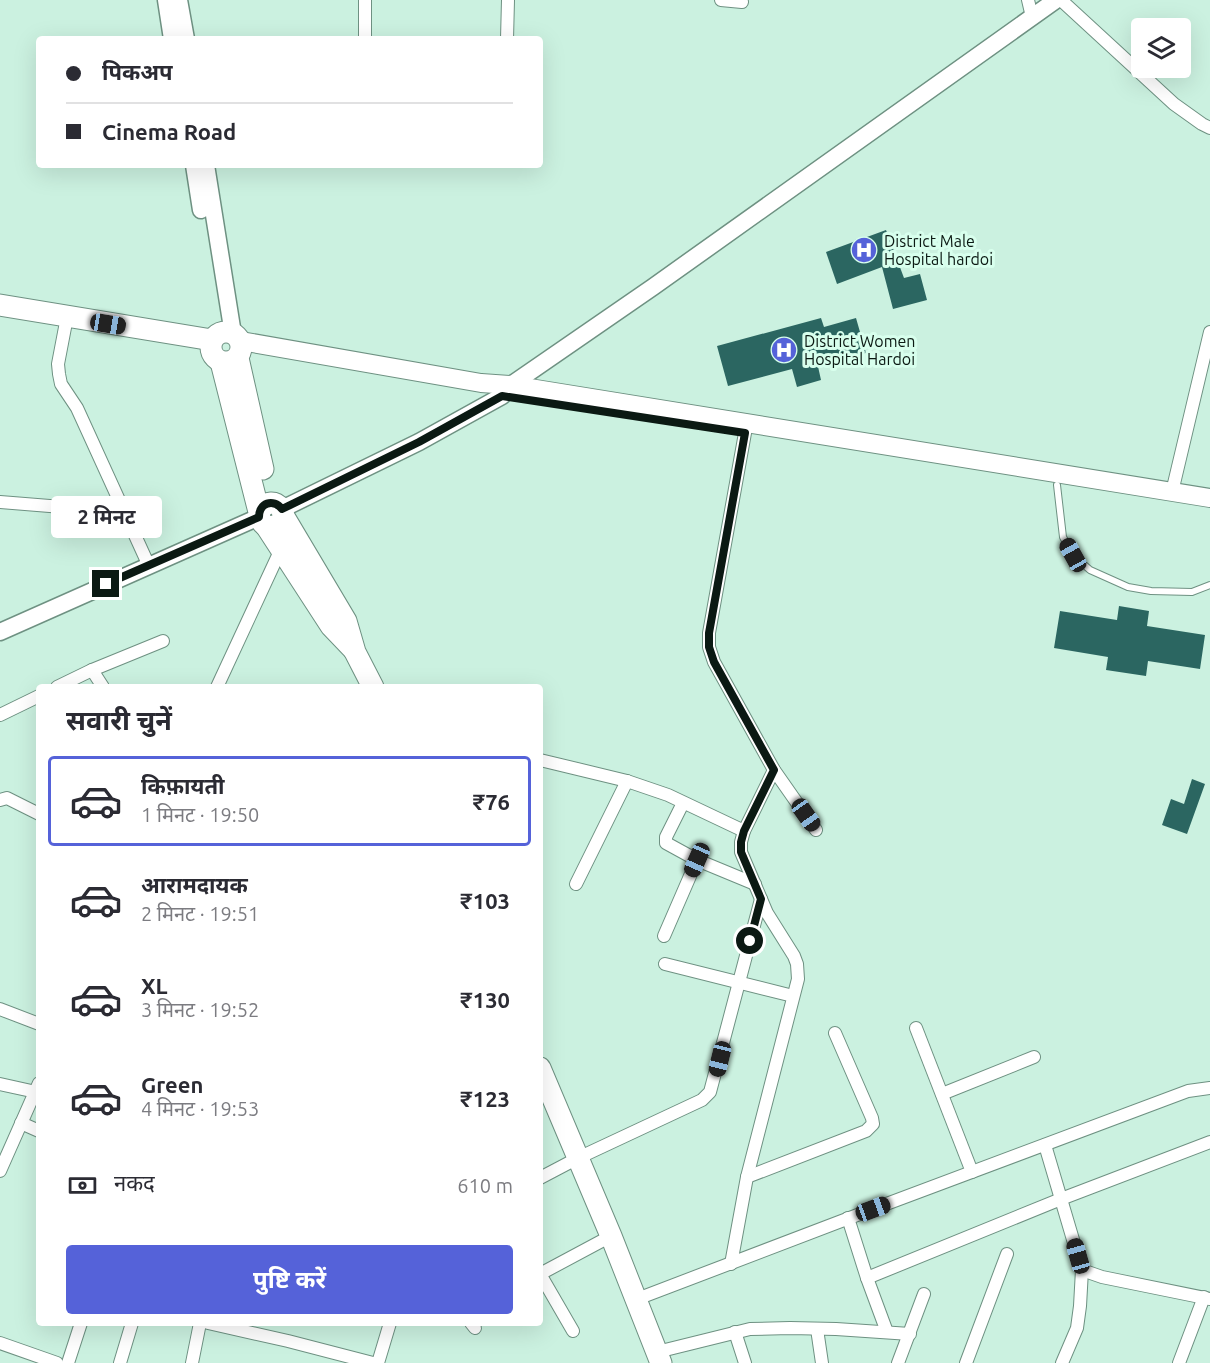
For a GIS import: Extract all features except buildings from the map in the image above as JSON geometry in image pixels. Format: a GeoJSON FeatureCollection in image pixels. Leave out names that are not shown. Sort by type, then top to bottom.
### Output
{"type":"FeatureCollection","features":[{"type":"Feature","properties":{"kind":"highway"},"geometry":{"type":"LineString","coordinates":[[0,305],[228,345],[281,549],[331,626],[355,652]]}},
{"type":"Feature","properties":{"kind":"highway"},"geometry":{"type":"LineString","coordinates":[[271,514],[345,621],[355,652],[371,684]]}},
{"type":"Feature","properties":{"kind":"highway"},"geometry":{"type":"LineString","coordinates":[[543,1075],[659,1357]]}},
{"type":"Feature","properties":{"kind":"main road"},"geometry":{"type":"LineString","coordinates":[[228,345],[481,383],[507,390],[745,433],[1210,510]]}},
{"type":"Feature","properties":{"kind":"main road"},"geometry":{"type":"LineString","coordinates":[[507,390],[1210,498]]}},
{"type":"Feature","properties":{"kind":"street"},"geometry":{"type":"LineString","coordinates":[[166,0],[172,36]]}},
{"type":"Feature","properties":{"kind":"street"},"geometry":{"type":"LineString","coordinates":[[179,0],[185,36]]}},
{"type":"Feature","properties":{"kind":"street"},"geometry":{"type":"LineString","coordinates":[[365,0],[365,36]]}},
{"type":"Feature","properties":{"kind":"street"},"geometry":{"type":"LineString","coordinates":[[507,36],[508,0]]}},
{"type":"Feature","properties":{"kind":"street"},"geometry":{"type":"LineString","coordinates":[[721,0],[742,2]]}},
{"type":"Feature","properties":{"kind":"street"},"geometry":{"type":"LineString","coordinates":[[1028,0],[1032,17]]}},
{"type":"Feature","properties":{"kind":"street"},"geometry":{"type":"LineString","coordinates":[[0,632],[271,514],[419,442],[507,390],[1056,0]]}},
{"type":"Feature","properties":{"kind":"street"},"geometry":{"type":"LineString","coordinates":[[1061,0],[1174,104],[1210,128]]}},
{"type":"Feature","properties":{"kind":"street"},"geometry":{"type":"LineString","coordinates":[[195,168],[228,345]]}},
{"type":"Feature","properties":{"kind":"street"},"geometry":{"type":"LineString","coordinates":[[206,168],[228,345]]}},
{"type":"Feature","properties":{"kind":"street"},"geometry":{"type":"LineString","coordinates":[[67,317],[58,364],[61,384],[77,408],[149,566]]}},
{"type":"Feature","properties":{"kind":"street"},"geometry":{"type":"LineString","coordinates":[[1172,492],[1210,332]]}},
{"type":"Feature","properties":{"kind":"street"},"geometry":{"type":"LineString","coordinates":[[745,433],[709,633],[709,647],[714,662],[774,770],[816,830]]}},
{"type":"Feature","properties":{"kind":"street"},"geometry":{"type":"LineString","coordinates":[[0,502],[62,507],[120,502]]}},
{"type":"Feature","properties":{"kind":"street"},"geometry":{"type":"LineString","coordinates":[[218,684],[281,549]]}},
{"type":"Feature","properties":{"kind":"street"},"geometry":{"type":"LineString","coordinates":[[63,684],[163,641]]}},
{"type":"Feature","properties":{"kind":"street"},"geometry":{"type":"LineString","coordinates":[[92,670],[101,684]]}},
{"type":"Feature","properties":{"kind":"street"},"geometry":{"type":"LineString","coordinates":[[0,715],[36,697]]}},
{"type":"Feature","properties":{"kind":"street"},"geometry":{"type":"LineString","coordinates":[[543,761],[627,781],[668,795],[744,831]]}},
{"type":"Feature","properties":{"kind":"street"},"geometry":{"type":"LineString","coordinates":[[731,1264],[747,1177],[798,979],[794,956],[767,913],[741,852],[744,831],[774,770]]}},
{"type":"Feature","properties":{"kind":"street"},"geometry":{"type":"LineString","coordinates":[[576,884],[627,781]]}},
{"type":"Feature","properties":{"kind":"street"},"geometry":{"type":"LineString","coordinates":[[0,799],[10,800],[36,813]]}},
{"type":"Feature","properties":{"kind":"street"},"geometry":{"type":"LineString","coordinates":[[683,803],[666,837],[666,843],[697,860],[755,884]]}},
{"type":"Feature","properties":{"kind":"street"},"geometry":{"type":"LineString","coordinates":[[664,936],[697,860]]}},
{"type":"Feature","properties":{"kind":"street"},"geometry":{"type":"LineString","coordinates":[[543,1176],[702,1100],[710,1092],[761,899]]}},
{"type":"Feature","properties":{"kind":"street"},"geometry":{"type":"LineString","coordinates":[[665,964],[793,996]]}},
{"type":"Feature","properties":{"kind":"street"},"geometry":{"type":"LineString","coordinates":[[0,1009],[36,1023]]}},
{"type":"Feature","properties":{"kind":"street"},"geometry":{"type":"LineString","coordinates":[[915,1028],[972,1172]]}},
{"type":"Feature","properties":{"kind":"street"},"geometry":{"type":"LineString","coordinates":[[747,1177],[871,1128],[872,1118],[835,1033]]}},
{"type":"Feature","properties":{"kind":"street"},"geometry":{"type":"LineString","coordinates":[[942,1094],[1034,1057]]}},
{"type":"Feature","properties":{"kind":"street"},"geometry":{"type":"LineString","coordinates":[[0,1084],[36,1087]]}},
{"type":"Feature","properties":{"kind":"street"},"geometry":{"type":"LineString","coordinates":[[637,1299],[1188,1091],[1210,1088]]}},
{"type":"Feature","properties":{"kind":"street"},"geometry":{"type":"LineString","coordinates":[[0,1171],[36,1089]]}},
{"type":"Feature","properties":{"kind":"street"},"geometry":{"type":"LineString","coordinates":[[21,1123],[36,1130]]}},
{"type":"Feature","properties":{"kind":"street"},"geometry":{"type":"LineString","coordinates":[[867,1278],[1061,1199],[1210,1142]]}},
{"type":"Feature","properties":{"kind":"street"},"geometry":{"type":"LineString","coordinates":[[1045,1145],[1082,1270],[1077,1328],[1062,1363]]}},
{"type":"Feature","properties":{"kind":"street"},"geometry":{"type":"LineString","coordinates":[[848,1218],[887,1332]]}},
{"type":"Feature","properties":{"kind":"street"},"geometry":{"type":"LineString","coordinates":[[543,1272],[611,1236]]}},
{"type":"Feature","properties":{"kind":"street"},"geometry":{"type":"LineString","coordinates":[[966,1363],[1007,1254]]}},
{"type":"Feature","properties":{"kind":"street"},"geometry":{"type":"LineString","coordinates":[[1082,1270],[1102,1277],[1207,1298],[1179,1363]]}},
{"type":"Feature","properties":{"kind":"street"},"geometry":{"type":"LineString","coordinates":[[543,1279],[573,1331]]}},
{"type":"Feature","properties":{"kind":"street"},"geometry":{"type":"LineString","coordinates":[[898,1363],[924,1294]]}},
{"type":"Feature","properties":{"kind":"street"},"geometry":{"type":"LineString","coordinates":[[68,1363],[80,1326]]}},
{"type":"Feature","properties":{"kind":"street"},"geometry":{"type":"LineString","coordinates":[[120,1363],[131,1326]]}},
{"type":"Feature","properties":{"kind":"street"},"geometry":{"type":"LineString","coordinates":[[192,1363],[199,1326]]}},
{"type":"Feature","properties":{"kind":"street"},"geometry":{"type":"LineString","coordinates":[[221,1326],[373,1363]]}},
{"type":"Feature","properties":{"kind":"street"},"geometry":{"type":"LineString","coordinates":[[378,1363],[389,1326]]}},
{"type":"Feature","properties":{"kind":"street"},"geometry":{"type":"LineString","coordinates":[[659,1357],[750,1329],[790,1328],[909,1334]]}},
{"type":"Feature","properties":{"kind":"street"},"geometry":{"type":"LineString","coordinates":[[817,1329],[822,1363]]}},
{"type":"Feature","properties":{"kind":"street"},"geometry":{"type":"LineString","coordinates":[[735,1332],[745,1363]]}},
{"type":"Feature","properties":{"kind":"street"},"geometry":{"type":"LineString","coordinates":[[0,1343],[57,1363]]}},
{"type":"Feature","properties":{"kind":"lane"},"geometry":{"type":"LineString","coordinates":[[1057,485],[1063,537],[1073,555],[1090,570],[1128,587],[1151,591],[1192,592],[1210,585]]}},
{"type":"Feature","properties":{"kind":"place","name":"District Male Hospital hardoi"},"geometry":{"type":"Point","coordinates":[864,250]}},
{"type":"Feature","properties":{"kind":"place","name":"District Women Hospital Hardoi"},"geometry":{"type":"Point","coordinates":[784,350]}},
{"type":"Feature","properties":{"kind":"route"},"geometry":{"type":"LineString","coordinates":[[106,584],[259,517],[262,506],[267,503],[278,505],[282,509],[419,442],[502,396],[745,433],[709,633],[709,647],[714,662],[774,770],[744,831],[741,842],[741,852],[761,899],[750,941]]}}]}
